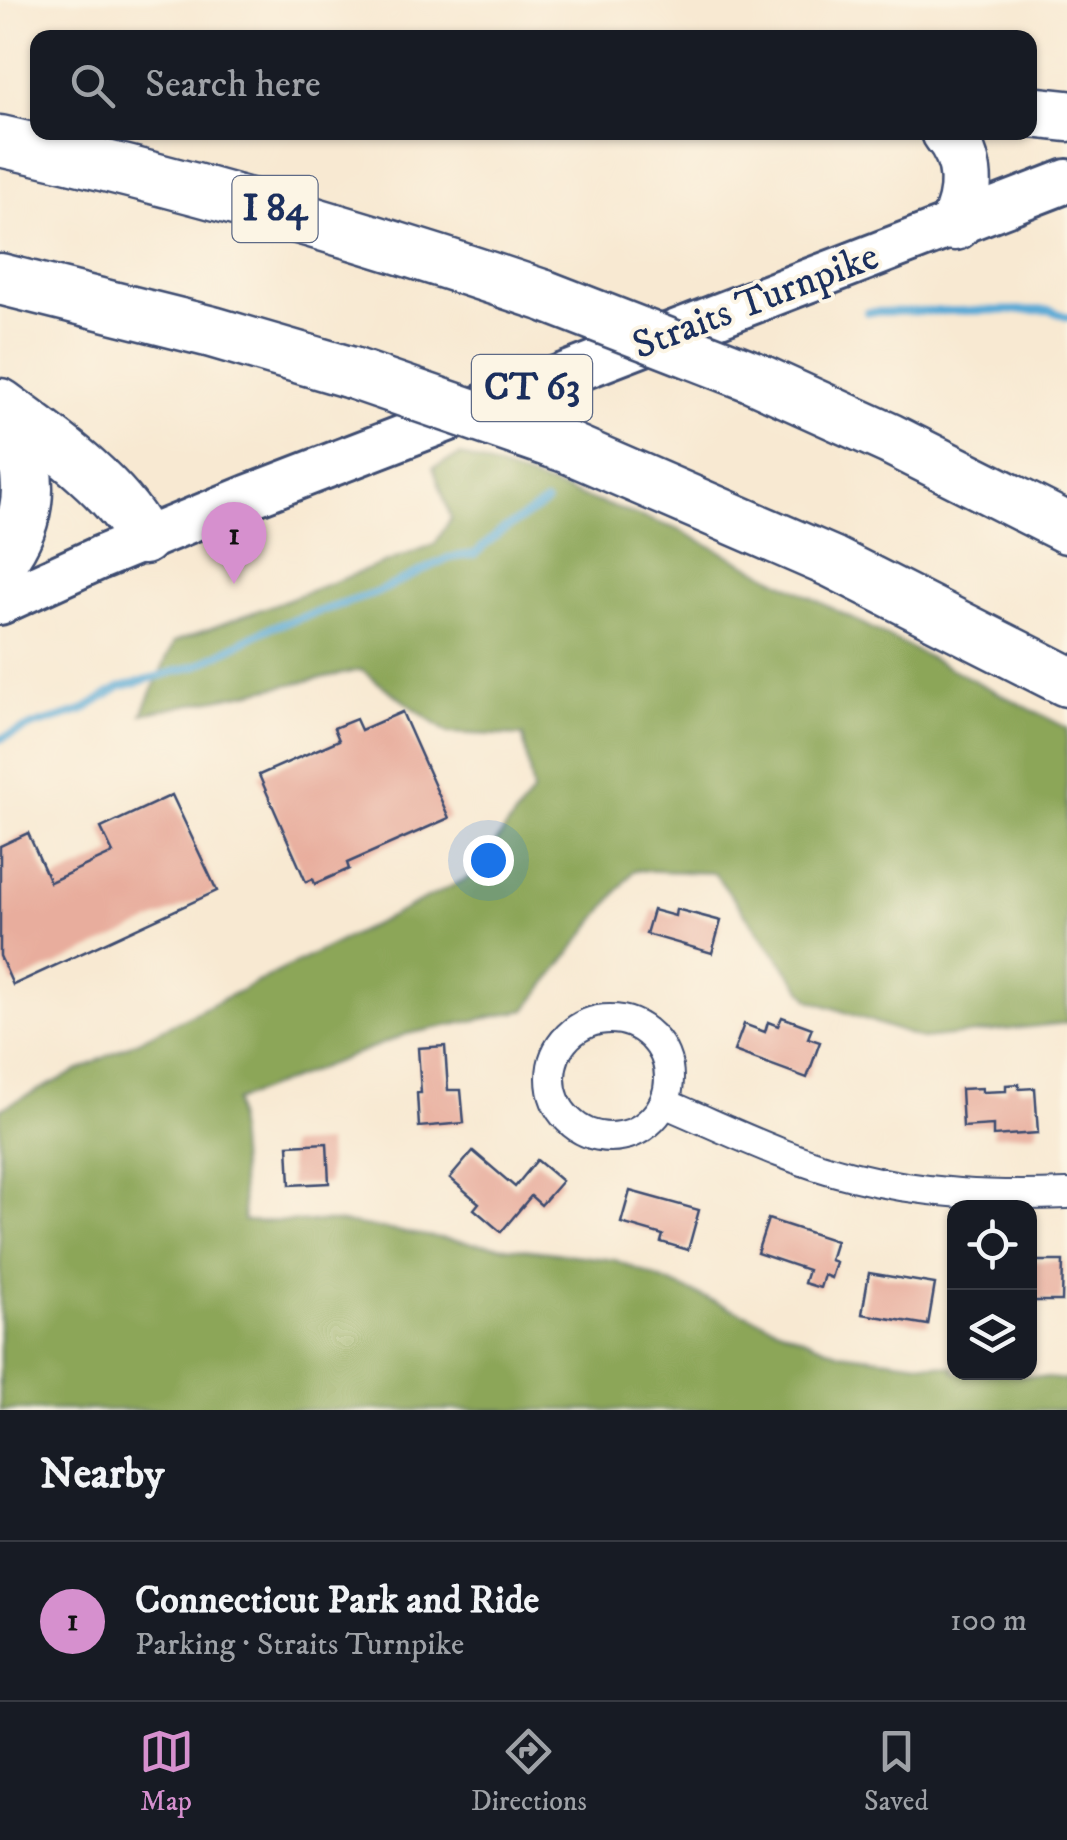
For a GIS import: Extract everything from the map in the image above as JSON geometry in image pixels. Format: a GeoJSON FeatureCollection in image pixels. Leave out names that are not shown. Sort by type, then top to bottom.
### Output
{"type":"FeatureCollection","features":[{"type":"Feature","properties":{"kind":"highway"},"geometry":{"type":"LineString","coordinates":[[1037,113],[1067,116]]}},
{"type":"Feature","properties":{"kind":"highway"},"geometry":{"type":"LineString","coordinates":[[0,115],[30,118]]}},
{"type":"Feature","properties":{"kind":"highway"},"geometry":{"type":"LineString","coordinates":[[954,140],[964,162],[967,185],[955,225]]}},
{"type":"Feature","properties":{"kind":"highway","name":"I 84"},"geometry":{"type":"LineString","coordinates":[[0,141],[248,201],[545,296],[750,376],[890,439],[1067,528]]}},
{"type":"Feature","properties":{"kind":"highway"},"geometry":{"type":"LineString","coordinates":[[0,279],[212,332],[352,373],[570,448],[832,562],[1067,682]]}},
{"type":"Feature","properties":{"kind":"highway"},"geometry":{"type":"LineString","coordinates":[[0,404],[118,500],[143,539]]}},
{"type":"Feature","properties":{"kind":"highway"},"geometry":{"type":"LineString","coordinates":[[0,417],[13,432],[28,476],[20,529],[0,562]]}},
{"type":"Feature","properties":{"kind":"main road","name":"Straits Turnpike"},"geometry":{"type":"LineString","coordinates":[[0,603],[143,539],[1067,181]]}},
{"type":"Feature","properties":{"kind":"street"},"geometry":{"type":"LineString","coordinates":[[592,1022],[630,1022],[647,1032],[668,1064],[669,1084],[664,1103],[638,1131],[600,1137],[581,1130],[566,1118],[556,1102],[551,1082],[553,1063],[574,1031],[592,1022]]}},
{"type":"Feature","properties":{"kind":"street"},"geometry":{"type":"LineString","coordinates":[[664,1103],[798,1160],[851,1176],[958,1194],[1067,1194]]}},
{"type":"Feature","properties":{"kind":"green space"},"geometry":{"type":"Polygon","coordinates":[[[461,455],[677,529],[1067,728],[1067,1023],[922,1039],[810,1000],[714,873],[634,870],[526,1010],[407,1034],[235,1101],[244,1221],[338,1222],[615,1260],[839,1353],[947,1366],[947,1380],[1037,1380],[1037,1377],[1067,1380],[1067,1410],[0,1410],[0,1109],[470,877],[533,792],[523,736],[448,733],[361,670],[142,714],[174,642],[435,544],[451,518],[433,467],[461,455]]]}},
{"type":"Feature","properties":{"kind":"building"},"geometry":{"type":"Polygon","coordinates":[[[402,712],[449,818],[347,863],[349,869],[315,884],[313,879],[306,882],[259,775],[339,740],[334,728],[356,719],[361,730],[402,712]]]}},
{"type":"Feature","properties":{"kind":"building"},"geometry":{"type":"Polygon","coordinates":[[[172,795],[217,891],[13,985],[0,956],[0,846],[28,833],[50,882],[113,853],[101,828],[172,795]]]}},
{"type":"Feature","properties":{"kind":"building"},"geometry":{"type":"Polygon","coordinates":[[[676,909],[721,921],[712,953],[646,934],[653,910],[675,916],[676,909]]]}},
{"type":"Feature","properties":{"kind":"building"},"geometry":{"type":"Polygon","coordinates":[[[782,1017],[812,1028],[808,1038],[820,1042],[807,1078],[734,1051],[744,1024],[765,1032],[768,1022],[778,1026],[782,1017]]]}},
{"type":"Feature","properties":{"kind":"building"},"geometry":{"type":"Polygon","coordinates":[[[445,1046],[448,1090],[461,1090],[464,1123],[419,1127],[418,1048],[445,1046]]]}},
{"type":"Feature","properties":{"kind":"building"},"geometry":{"type":"Polygon","coordinates":[[[1019,1084],[1019,1089],[1035,1088],[1038,1133],[993,1136],[993,1125],[963,1127],[961,1089],[1006,1091],[1006,1085],[1019,1084]]]}},
{"type":"Feature","properties":{"kind":"building"},"geometry":{"type":"Polygon","coordinates":[[[327,1143],[329,1183],[290,1185],[288,1145],[327,1143]]]}},
{"type":"Feature","properties":{"kind":"building"},"geometry":{"type":"Polygon","coordinates":[[[473,1151],[515,1187],[537,1160],[562,1181],[541,1205],[531,1196],[501,1232],[474,1209],[479,1203],[450,1178],[473,1151]]]}},
{"type":"Feature","properties":{"kind":"building"},"geometry":{"type":"Polygon","coordinates":[[[630,1191],[699,1210],[688,1250],[661,1242],[663,1235],[621,1223],[630,1191]]]}},
{"type":"Feature","properties":{"kind":"building"},"geometry":{"type":"Polygon","coordinates":[[[768,1219],[836,1241],[830,1260],[836,1262],[831,1278],[824,1275],[820,1288],[804,1283],[808,1270],[757,1253],[768,1219]]]}},
{"type":"Feature","properties":{"kind":"building"},"geometry":{"type":"Polygon","coordinates":[[[1037,1261],[1063,1261],[1062,1301],[1037,1301],[1037,1261]]]}},
{"type":"Feature","properties":{"kind":"building"},"geometry":{"type":"Polygon","coordinates":[[[869,1273],[935,1284],[928,1325],[862,1314],[869,1273]]]}},
{"type":"Feature","properties":{"kind":"waterway"},"geometry":{"type":"LineString","coordinates":[[867,312],[1050,310],[1067,317]]}},
{"type":"Feature","properties":{"kind":"waterway"},"geometry":{"type":"LineString","coordinates":[[0,739],[82,711],[120,687],[198,665],[269,628],[376,593],[448,558],[475,554],[500,532],[546,503]]}},
{"type":"Feature","properties":{"kind":"place","name":"Connecticut Park and Ride"},"geometry":{"type":"Point","coordinates":[234,584]}}]}
